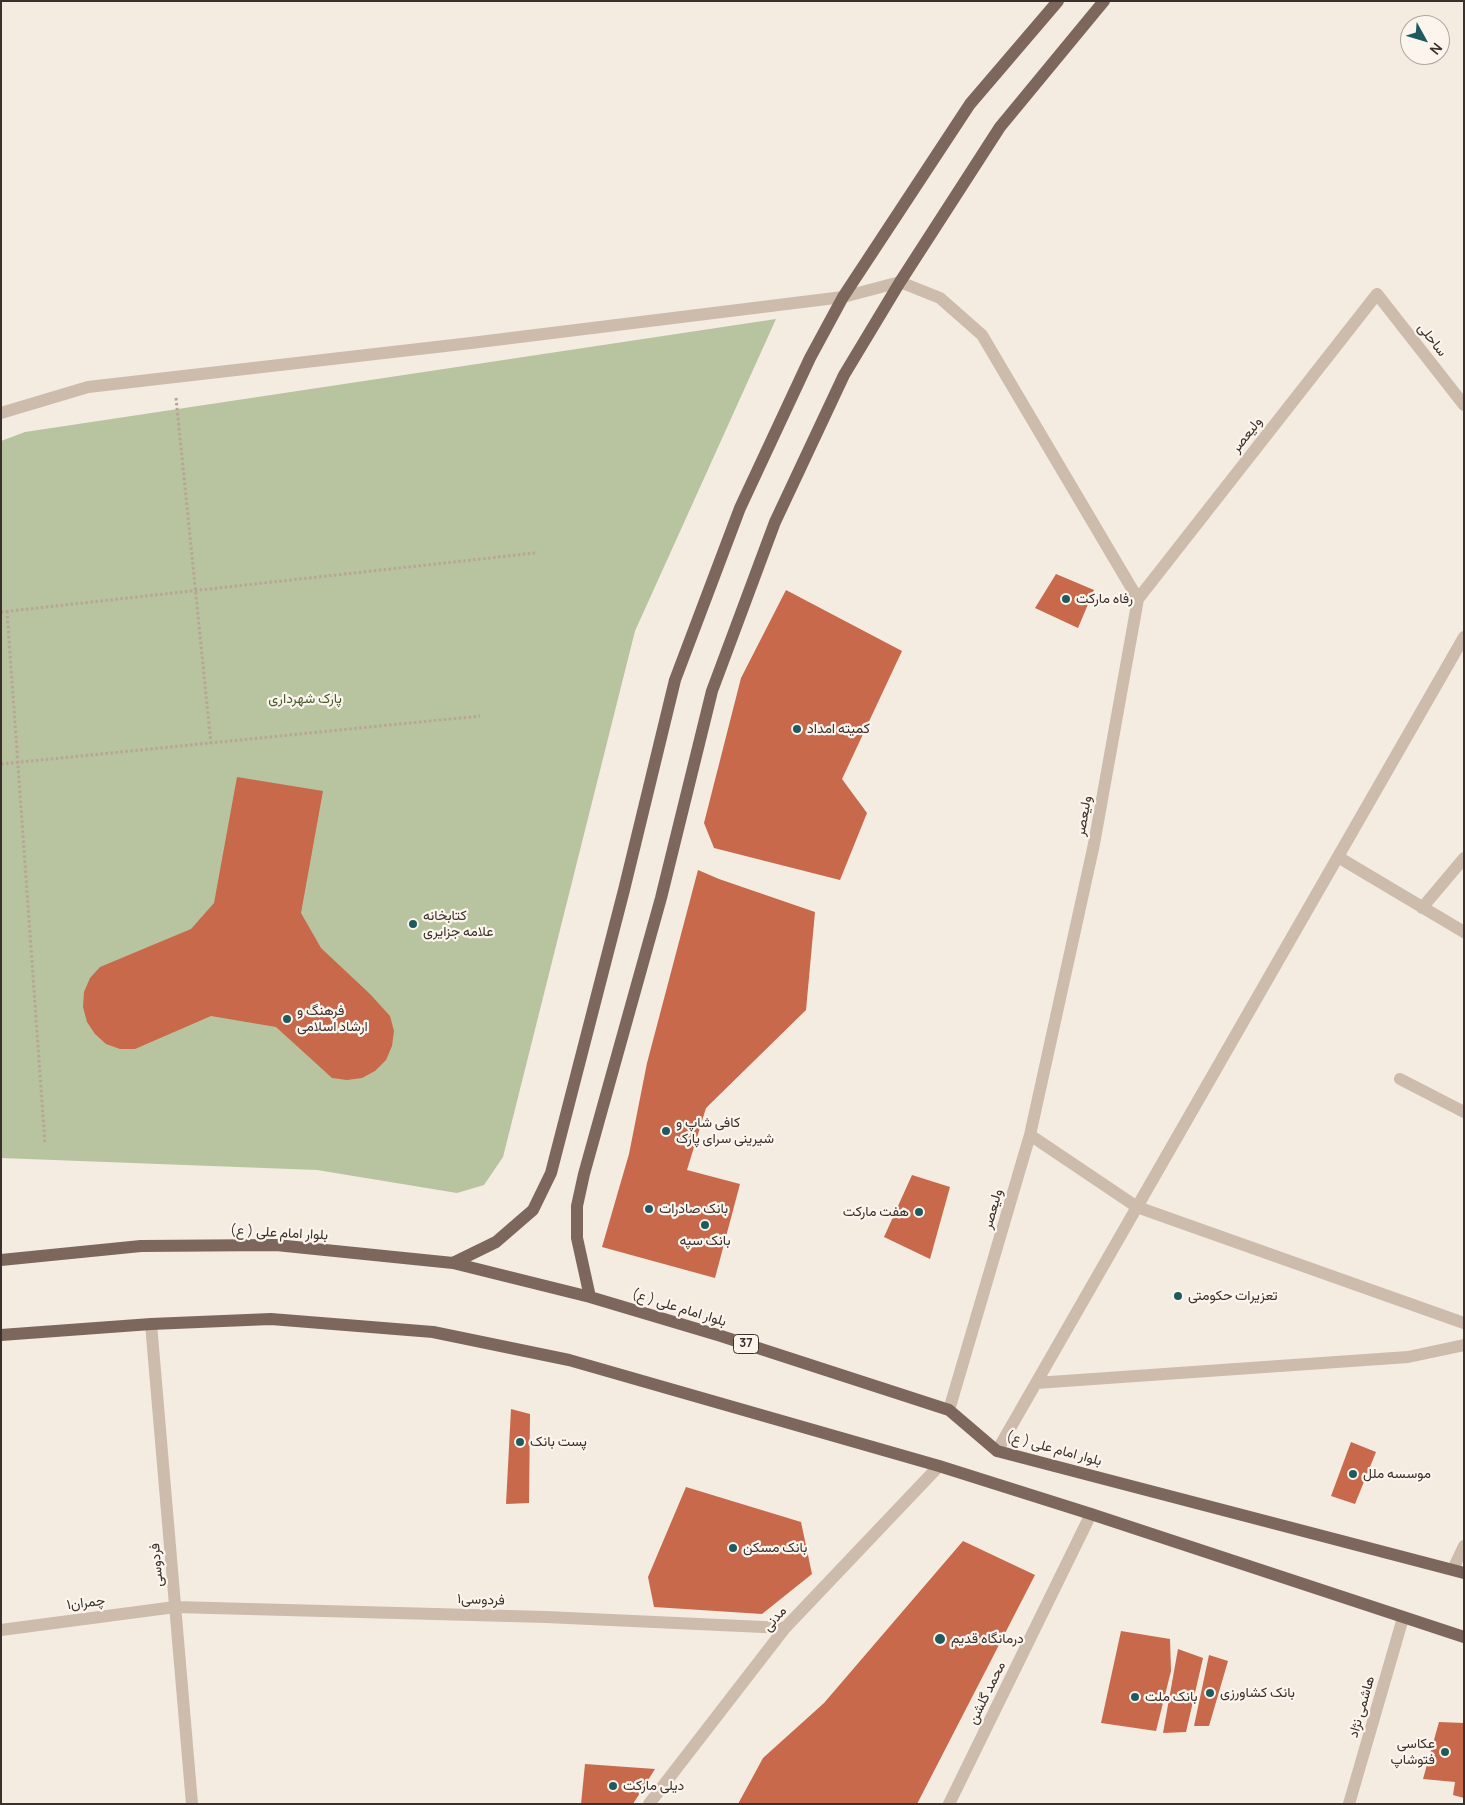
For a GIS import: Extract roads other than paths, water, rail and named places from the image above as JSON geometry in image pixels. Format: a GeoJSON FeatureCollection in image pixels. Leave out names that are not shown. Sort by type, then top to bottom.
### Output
{"type":"FeatureCollection","features":[{"type":"Feature","properties":{"kind":"main road"},"geometry":{"type":"LineString","coordinates":[[453,1263],[496,1242],[533,1210],[551,1173],[624,890],[675,680],[740,508],[810,358],[843,297],[970,104],[1058,1]]}},
{"type":"Feature","properties":{"kind":"main road"},"geometry":{"type":"LineString","coordinates":[[590,1297],[577,1238],[578,1206],[584,1174],[661,898],[712,691],[775,522],[844,375],[900,282],[1000,128],[1104,1]]}},
{"type":"Feature","properties":{"kind":"main road","name":"بلوار امام علی ( ع)"},"geometry":{"type":"LineString","coordinates":[[1,1260],[141,1246],[276,1245],[453,1263],[590,1297],[721,1336],[949,1410],[997,1451],[1458,1571]]}},
{"type":"Feature","properties":{"kind":"main road"},"geometry":{"type":"LineString","coordinates":[[1,1334],[151,1324],[270,1319],[433,1332],[569,1360],[939,1466],[1464,1637]]}},
{"type":"Feature","properties":{"kind":"street"},"geometry":{"type":"LineString","coordinates":[[1,413],[88,387],[470,343],[843,297],[900,282],[940,298],[982,335],[1138,600]]}},
{"type":"Feature","properties":{"kind":"street","name":"ولیعصر"},"geometry":{"type":"LineString","coordinates":[[949,1410],[1030,1135],[1094,844],[1138,600],[1377,294]]}},
{"type":"Feature","properties":{"kind":"street","name":"ساحلی"},"geometry":{"type":"LineString","coordinates":[[1377,294],[1464,405]]}},
{"type":"Feature","properties":{"kind":"street"},"geometry":{"type":"LineString","coordinates":[[997,1451],[1464,637]]}},
{"type":"Feature","properties":{"kind":"street"},"geometry":{"type":"LineString","coordinates":[[1338,857],[1464,932]]}},
{"type":"Feature","properties":{"kind":"street"},"geometry":{"type":"LineString","coordinates":[[1422,908],[1464,858]]}},
{"type":"Feature","properties":{"kind":"street"},"geometry":{"type":"LineString","coordinates":[[1400,1079],[1464,1112]]}},
{"type":"Feature","properties":{"kind":"street"},"geometry":{"type":"LineString","coordinates":[[1030,1135],[1137,1207],[1464,1323]]}},
{"type":"Feature","properties":{"kind":"street","name":"فردوسی"},"geometry":{"type":"LineString","coordinates":[[151,1324],[192,1804]]}},
{"type":"Feature","properties":{"kind":"street"},"geometry":{"type":"LineString","coordinates":[[1036,1383],[1408,1357],[1464,1345]]}},
{"type":"Feature","properties":{"kind":"street","name":"مدنی"},"geometry":{"type":"LineString","coordinates":[[649,1804],[785,1628],[939,1466]]}},
{"type":"Feature","properties":{"kind":"street","name":"محمد گلشن"},"geometry":{"type":"LineString","coordinates":[[949,1804],[1090,1514]]}},
{"type":"Feature","properties":{"kind":"street"},"geometry":{"type":"LineString","coordinates":[[1458,1571],[1464,1546]]}},
{"type":"Feature","properties":{"kind":"street","name":"فردوسی۱"},"geometry":{"type":"LineString","coordinates":[[175,1607],[546,1617],[785,1628]]}},
{"type":"Feature","properties":{"kind":"street","name":"چمران۱"},"geometry":{"type":"LineString","coordinates":[[1,1630],[175,1607]]}},
{"type":"Feature","properties":{"kind":"street","name":"هاشمی نژاد"},"geometry":{"type":"LineString","coordinates":[[1349,1804],[1403,1618]]}},
{"type":"Feature","properties":{"kind":"place","name":"رفاه مارکت"},"geometry":{"type":"Point","coordinates":[1066,599]}},
{"type":"Feature","properties":{"kind":"place","name":"کمیته امداد"},"geometry":{"type":"Point","coordinates":[797,729]}},
{"type":"Feature","properties":{"kind":"place","name":"کتابخانه علامه جزایری"},"geometry":{"type":"Point","coordinates":[413,924]}},
{"type":"Feature","properties":{"kind":"place","name":"فرهنگ و ارشاد اسلامی"},"geometry":{"type":"Point","coordinates":[287,1019]}},
{"type":"Feature","properties":{"kind":"place","name":"کافی شاپ و شیرینی سرای پارک"},"geometry":{"type":"Point","coordinates":[666,1131]}},
{"type":"Feature","properties":{"kind":"place","name":"بانک صادرات"},"geometry":{"type":"Point","coordinates":[649,1209]}},
{"type":"Feature","properties":{"kind":"place","name":"هفت مارکت"},"geometry":{"type":"Point","coordinates":[919,1212]}},
{"type":"Feature","properties":{"kind":"place","name":"بانک سپه"},"geometry":{"type":"Point","coordinates":[705,1225]}},
{"type":"Feature","properties":{"kind":"place","name":"تعزیرات حکومتی"},"geometry":{"type":"Point","coordinates":[1178,1296]}},
{"type":"Feature","properties":{"kind":"place","name":"پست بانک"},"geometry":{"type":"Point","coordinates":[520,1442]}},
{"type":"Feature","properties":{"kind":"place","name":"موسسه ملل"},"geometry":{"type":"Point","coordinates":[1353,1474]}},
{"type":"Feature","properties":{"kind":"place","name":"بانک مسکن"},"geometry":{"type":"Point","coordinates":[733,1548]}},
{"type":"Feature","properties":{"kind":"place","name":"درمانگاه قدیم"},"geometry":{"type":"Point","coordinates":[940,1639]}},
{"type":"Feature","properties":{"kind":"place","name":"بانک کشاورزی"},"geometry":{"type":"Point","coordinates":[1210,1693]}},
{"type":"Feature","properties":{"kind":"place","name":"بانک ملت"},"geometry":{"type":"Point","coordinates":[1135,1697]}},
{"type":"Feature","properties":{"kind":"place","name":"عکاسی فتوشاپ"},"geometry":{"type":"Point","coordinates":[1445,1752]}},
{"type":"Feature","properties":{"kind":"place","name":"دیلی مارکت"},"geometry":{"type":"Point","coordinates":[613,1786]}},
{"type":"Feature","properties":{"kind":"park label","name":"پارک شهرداری"},"geometry":{"type":"Point","coordinates":[305,699]}}]}
